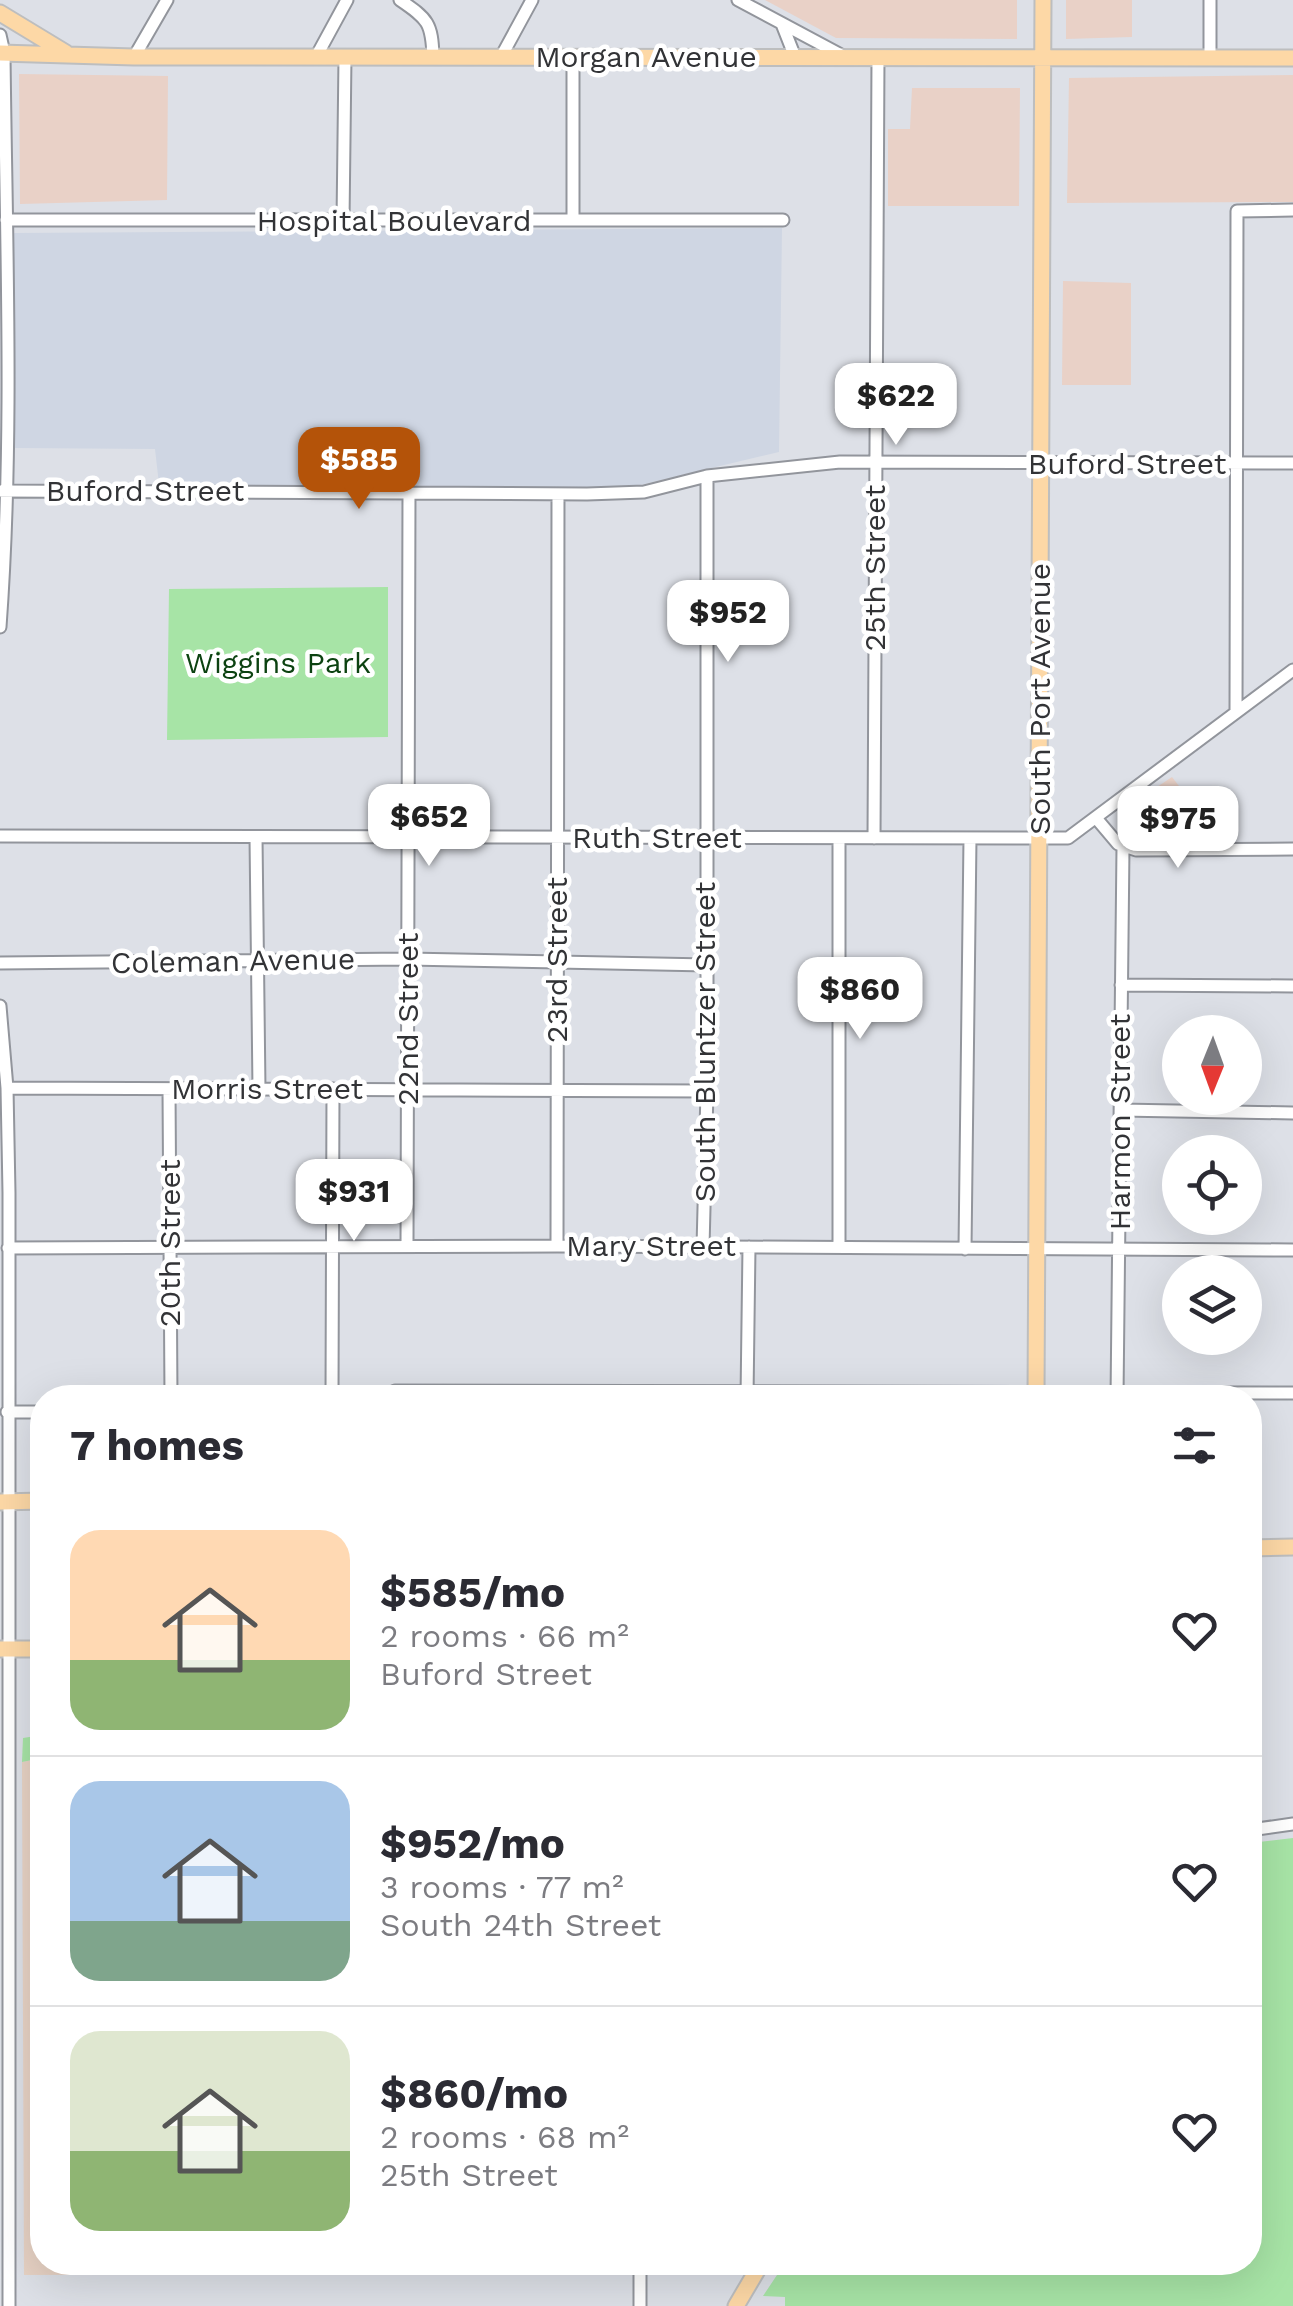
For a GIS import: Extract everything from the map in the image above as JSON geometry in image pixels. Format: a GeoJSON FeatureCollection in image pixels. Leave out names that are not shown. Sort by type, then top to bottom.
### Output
{"type":"FeatureCollection","features":[{"type":"Feature","properties":{"kind":"main road","name":"South Port Avenue"},"geometry":{"type":"LineString","coordinates":[[1036,1385],[1043,0]]}},
{"type":"Feature","properties":{"kind":"main road"},"geometry":{"type":"LineString","coordinates":[[0,13],[70,55]]}},
{"type":"Feature","properties":{"kind":"main road","name":"Morgan Avenue"},"geometry":{"type":"LineString","coordinates":[[2,53],[134,57],[1293,58]]}},
{"type":"Feature","properties":{"kind":"main road"},"geometry":{"type":"LineString","coordinates":[[4,1502],[30,1502]]}},
{"type":"Feature","properties":{"kind":"main road"},"geometry":{"type":"LineString","coordinates":[[1262,1548],[1293,1547]]}},
{"type":"Feature","properties":{"kind":"main road"},"geometry":{"type":"LineString","coordinates":[[4,1649],[30,1650]]}},
{"type":"Feature","properties":{"kind":"main road"},"geometry":{"type":"LineString","coordinates":[[737,2306],[755,2275]]}},
{"type":"Feature","properties":{"kind":"street"},"geometry":{"type":"LineString","coordinates":[[134,57],[167,0]]}},
{"type":"Feature","properties":{"kind":"street"},"geometry":{"type":"LineString","coordinates":[[316,57],[347,0]]}},
{"type":"Feature","properties":{"kind":"street"},"geometry":{"type":"LineString","coordinates":[[400,0],[424,16],[432,31],[433,57]]}},
{"type":"Feature","properties":{"kind":"street"},"geometry":{"type":"LineString","coordinates":[[501,57],[532,0]]}},
{"type":"Feature","properties":{"kind":"street"},"geometry":{"type":"LineString","coordinates":[[738,0],[846,57]]}},
{"type":"Feature","properties":{"kind":"street"},"geometry":{"type":"LineString","coordinates":[[1210,0],[1210,57]]}},
{"type":"Feature","properties":{"kind":"street"},"geometry":{"type":"LineString","coordinates":[[782,24],[795,57]]}},
{"type":"Feature","properties":{"kind":"street"},"geometry":{"type":"LineString","coordinates":[[0,35],[6,220],[6,548],[0,627]]}},
{"type":"Feature","properties":{"kind":"street"},"geometry":{"type":"LineString","coordinates":[[343,221],[346,57]]}},
{"type":"Feature","properties":{"kind":"street"},"geometry":{"type":"LineString","coordinates":[[572,220],[573,57]]}},
{"type":"Feature","properties":{"kind":"street","name":"25th Street"},"geometry":{"type":"LineString","coordinates":[[874,838],[878,57]]}},
{"type":"Feature","properties":{"kind":"street"},"geometry":{"type":"LineString","coordinates":[[1236,712],[1237,211],[1293,210]]}},
{"type":"Feature","properties":{"kind":"street","name":"Hospital Boulevard"},"geometry":{"type":"LineString","coordinates":[[6,220],[783,220]]}},
{"type":"Feature","properties":{"kind":"street","name":"Buford Street"},"geometry":{"type":"LineString","coordinates":[[3,491],[558,494],[644,492],[721,472],[823,462],[1293,464]]}},
{"type":"Feature","properties":{"kind":"street","name":"South Bluntzer Street"},"geometry":{"type":"LineString","coordinates":[[703,1247],[707,1091],[707,476]]}},
{"type":"Feature","properties":{"kind":"street","name":"22nd Street"},"geometry":{"type":"LineString","coordinates":[[407,1246],[409,492]]}},
{"type":"Feature","properties":{"kind":"street","name":"23rd Street"},"geometry":{"type":"LineString","coordinates":[[557,1246],[558,494]]}},
{"type":"Feature","properties":{"kind":"street","name":"Ruth Street"},"geometry":{"type":"LineString","coordinates":[[0,836],[1068,838],[1293,670]]}},
{"type":"Feature","properties":{"kind":"street"},"geometry":{"type":"LineString","coordinates":[[1096,818],[1123,847],[1136,850],[1292,848]]}},
{"type":"Feature","properties":{"kind":"street"},"geometry":{"type":"LineString","coordinates":[[256,837],[259,1089]]}},
{"type":"Feature","properties":{"kind":"street"},"geometry":{"type":"LineString","coordinates":[[839,838],[840,1246]]}},
{"type":"Feature","properties":{"kind":"street"},"geometry":{"type":"LineString","coordinates":[[965,1249],[970,838]]}},
{"type":"Feature","properties":{"kind":"street","name":"Harmon Street"},"geometry":{"type":"LineString","coordinates":[[1117,1385],[1123,847]]}},
{"type":"Feature","properties":{"kind":"street","name":"Coleman Avenue"},"geometry":{"type":"LineString","coordinates":[[0,963],[408,959],[706,965]]}},
{"type":"Feature","properties":{"kind":"street"},"geometry":{"type":"LineString","coordinates":[[1122,985],[1293,986]]}},
{"type":"Feature","properties":{"kind":"street"},"geometry":{"type":"LineString","coordinates":[[0,1006],[7,1088],[4,2222],[10,2306]]}},
{"type":"Feature","properties":{"kind":"street","name":"Morris Street"},"geometry":{"type":"LineString","coordinates":[[7,1088],[707,1091]]}},
{"type":"Feature","properties":{"kind":"street","name":"20th Street"},"geometry":{"type":"LineString","coordinates":[[169,1089],[171,1385]]}},
{"type":"Feature","properties":{"kind":"street"},"geometry":{"type":"LineString","coordinates":[[332,1385],[333,1090]]}},
{"type":"Feature","properties":{"kind":"street"},"geometry":{"type":"LineString","coordinates":[[1120,1110],[1293,1113]]}},
{"type":"Feature","properties":{"kind":"street","name":"Mary Street"},"geometry":{"type":"LineString","coordinates":[[8,1248],[840,1246],[1293,1250]]}},
{"type":"Feature","properties":{"kind":"street"},"geometry":{"type":"LineString","coordinates":[[747,1385],[749,1247]]}},
{"type":"Feature","properties":{"kind":"street"},"geometry":{"type":"LineString","coordinates":[[1262,1393],[1293,1393]]}},
{"type":"Feature","properties":{"kind":"street"},"geometry":{"type":"LineString","coordinates":[[8,1412],[30,1412]]}},
{"type":"Feature","properties":{"kind":"street"},"geometry":{"type":"LineString","coordinates":[[1262,1828],[1293,1824]]}},
{"type":"Feature","properties":{"kind":"street"},"geometry":{"type":"LineString","coordinates":[[640,2275],[640,2306]]}},
{"type":"Feature","properties":{"kind":"shaded area"},"geometry":{"type":"Polygon","coordinates":[[[765,0],[1017,0],[1017,39],[836,38],[765,0]]]}},
{"type":"Feature","properties":{"kind":"shaded area"},"geometry":{"type":"Polygon","coordinates":[[[1066,0],[1132,0],[1132,37],[1066,39],[1066,0]]]}},
{"type":"Feature","properties":{"kind":"shaded area"},"geometry":{"type":"Polygon","coordinates":[[[19,74],[168,76],[167,200],[20,204],[19,74]]]}},
{"type":"Feature","properties":{"kind":"shaded area"},"geometry":{"type":"Polygon","coordinates":[[[1293,75],[1293,202],[1067,203],[1069,78],[1293,75]]]}},
{"type":"Feature","properties":{"kind":"shaded area"},"geometry":{"type":"Polygon","coordinates":[[[912,88],[1020,88],[1019,206],[888,206],[888,129],[910,129],[912,88]]]}},
{"type":"Feature","properties":{"kind":"shaded area"},"geometry":{"type":"Polygon","coordinates":[[[782,228],[779,452],[623,489],[159,484],[155,449],[15,448],[13,233],[782,228]]]}},
{"type":"Feature","properties":{"kind":"shaded area"},"geometry":{"type":"Polygon","coordinates":[[[1063,281],[1131,283],[1131,385],[1062,385],[1063,281]]]}},
{"type":"Feature","properties":{"kind":"shaded area"},"geometry":{"type":"Polygon","coordinates":[[[1172,777],[1207,822],[1194,827],[1193,836],[1132,836],[1133,803],[1172,777]]]}},
{"type":"Feature","properties":{"kind":"shaded area"},"geometry":{"type":"Polygon","coordinates":[[[30,1760],[30,2275],[24,2275],[22,1762],[30,1760]]]}},
{"type":"Feature","properties":{"kind":"green space","name":"Wiggins Park"},"geometry":{"type":"Polygon","coordinates":[[[388,587],[388,737],[167,740],[169,589],[388,587]]]}},
{"type":"Feature","properties":{"kind":"green space"},"geometry":{"type":"Polygon","coordinates":[[[30,1737],[30,1760],[22,1762],[23,1738],[30,1737]]]}},
{"type":"Feature","properties":{"kind":"green space"},"geometry":{"type":"Polygon","coordinates":[[[1293,1838],[1293,2306],[785,2306],[785,2297],[763,2296],[777,2275],[1262,2275],[1262,1842],[1293,1838]]]}}]}
